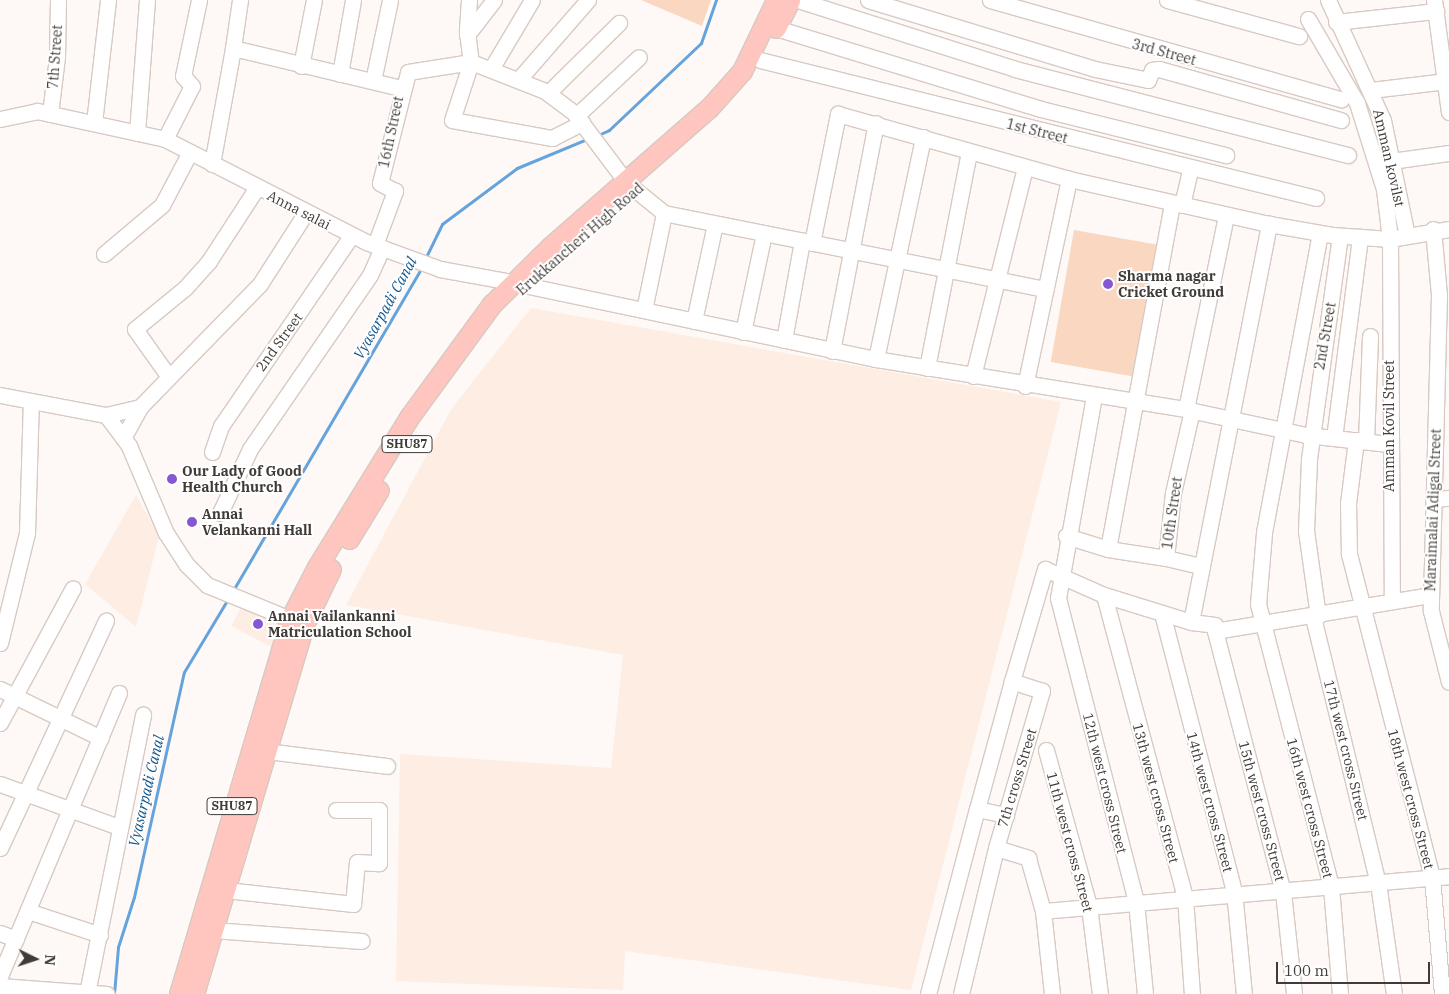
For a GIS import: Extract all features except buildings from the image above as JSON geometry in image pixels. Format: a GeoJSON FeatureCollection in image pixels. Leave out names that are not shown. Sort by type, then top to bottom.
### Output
{"type":"FeatureCollection","features":[{"type":"Feature","properties":{"kind":"main road","name":"SHU87"},"geometry":{"type":"LineString","coordinates":[[631,187],[709,108],[742,71],[776,0]]}},
{"type":"Feature","properties":{"kind":"main road","name":"Erukkancheri High Road"},"geometry":{"type":"LineString","coordinates":[[194,994],[304,625],[324,581],[427,411],[517,283],[731,102],[760,60],[790,0]]}},
{"type":"Feature","properties":{"kind":"main road","name":"SHU87"},"geometry":{"type":"LineString","coordinates":[[179,994],[290,619],[410,416],[517,283]]}},
{"type":"Feature","properties":{"kind":"street","name":"7th Street"},"geometry":{"type":"LineString","coordinates":[[50,114],[57,56],[58,0]]}},
{"type":"Feature","properties":{"kind":"street"},"geometry":{"type":"LineString","coordinates":[[0,119],[37,111],[94,123],[108,0]]}},
{"type":"Feature","properties":{"kind":"street"},"geometry":{"type":"LineString","coordinates":[[136,133],[147,0]]}},
{"type":"Feature","properties":{"kind":"street"},"geometry":{"type":"LineString","coordinates":[[165,139],[192,86],[183,76],[199,0]]}},
{"type":"Feature","properties":{"kind":"street"},"geometry":{"type":"LineString","coordinates":[[212,164],[240,0]]}},
{"type":"Feature","properties":{"kind":"street"},"geometry":{"type":"LineString","coordinates":[[301,66],[314,0]]}},
{"type":"Feature","properties":{"kind":"street"},"geometry":{"type":"LineString","coordinates":[[340,74],[354,0]]}},
{"type":"Feature","properties":{"kind":"street"},"geometry":{"type":"LineString","coordinates":[[373,81],[390,0]]}},
{"type":"Feature","properties":{"kind":"street"},"geometry":{"type":"LineString","coordinates":[[469,0],[467,35],[471,62],[452,120],[552,138],[586,128],[639,57]]}},
{"type":"Feature","properties":{"kind":"street"},"geometry":{"type":"LineString","coordinates":[[467,35],[494,0]]}},
{"type":"Feature","properties":{"kind":"street"},"geometry":{"type":"LineString","coordinates":[[492,69],[532,0]]}},
{"type":"Feature","properties":{"kind":"street"},"geometry":{"type":"LineString","coordinates":[[519,79],[588,0]]}},
{"type":"Feature","properties":{"kind":"street"},"geometry":{"type":"LineString","coordinates":[[798,0],[1015,69],[1348,155]]}},
{"type":"Feature","properties":{"kind":"street"},"geometry":{"type":"LineString","coordinates":[[868,0],[1095,69],[1148,80],[1152,70],[1159,69],[1341,120]]}},
{"type":"Feature","properties":{"kind":"street","name":"3rd Street"},"geometry":{"type":"LineString","coordinates":[[990,0],[1341,99]]}},
{"type":"Feature","properties":{"kind":"street"},"geometry":{"type":"LineString","coordinates":[[1167,0],[1299,36]]}},
{"type":"Feature","properties":{"kind":"street","name":"Amman kovilst"},"geometry":{"type":"LineString","coordinates":[[1328,0],[1336,22],[1371,90],[1391,161],[1407,236]]}},
{"type":"Feature","properties":{"kind":"street"},"geometry":{"type":"LineString","coordinates":[[1336,22],[1435,6],[1449,112]]}},
{"type":"Feature","properties":{"kind":"street","name":"Amman Kovil Street"},"geometry":{"type":"LineString","coordinates":[[1308,19],[1347,83],[1369,132],[1381,168],[1390,239],[1389,444],[1399,598]]}},
{"type":"Feature","properties":{"kind":"street"},"geometry":{"type":"LineString","coordinates":[[548,93],[619,23]]}},
{"type":"Feature","properties":{"kind":"street"},"geometry":{"type":"LineString","coordinates":[[776,28],[1013,101],[1226,155]]}},
{"type":"Feature","properties":{"kind":"street"},"geometry":{"type":"LineString","coordinates":[[233,48],[301,66],[401,88]]}},
{"type":"Feature","properties":{"kind":"street","name":"1st Street"},"geometry":{"type":"LineString","coordinates":[[760,60],[1190,171],[1316,198]]}},
{"type":"Feature","properties":{"kind":"street"},"geometry":{"type":"LineString","coordinates":[[471,62],[519,79],[548,93],[586,128],[631,187],[664,214],[807,242],[897,257],[1046,289]]}},
{"type":"Feature","properties":{"kind":"street","name":"16th Street"},"geometry":{"type":"LineString","coordinates":[[378,246],[395,191],[380,184],[401,88],[408,72],[471,62]]}},
{"type":"Feature","properties":{"kind":"street"},"geometry":{"type":"LineString","coordinates":[[1371,90],[1446,81]]}},
{"type":"Feature","properties":{"kind":"street"},"geometry":{"type":"LineString","coordinates":[[784,340],[838,114],[1025,167],[1226,216],[1340,236],[1390,239],[1433,229],[1449,229]]}},
{"type":"Feature","properties":{"kind":"street","name":"Anna salai"},"geometry":{"type":"LineString","coordinates":[[94,123],[165,139],[305,214],[351,236],[424,263],[876,359],[1025,386],[1189,410],[1312,436],[1389,444]]}},
{"type":"Feature","properties":{"kind":"street"},"geometry":{"type":"LineString","coordinates":[[832,350],[876,124]]}},
{"type":"Feature","properties":{"kind":"street"},"geometry":{"type":"LineString","coordinates":[[876,359],[923,137]]}},
{"type":"Feature","properties":{"kind":"street"},"geometry":{"type":"LineString","coordinates":[[104,254],[162,205],[190,152]]}},
{"type":"Feature","properties":{"kind":"street"},"geometry":{"type":"LineString","coordinates":[[926,368],[968,152]]}},
{"type":"Feature","properties":{"kind":"street"},"geometry":{"type":"LineString","coordinates":[[1391,161],[1449,153]]}},
{"type":"Feature","properties":{"kind":"street"},"geometry":{"type":"LineString","coordinates":[[973,376],[1025,167]]}},
{"type":"Feature","properties":{"kind":"street"},"geometry":{"type":"LineString","coordinates":[[1108,549],[1134,402],[1177,204],[1190,171]]}},
{"type":"Feature","properties":{"kind":"street"},"geometry":{"type":"LineString","coordinates":[[1025,386],[1069,178]]}},
{"type":"Feature","properties":{"kind":"street"},"geometry":{"type":"LineString","coordinates":[[169,377],[135,329],[185,288],[209,261],[256,189]]}},
{"type":"Feature","properties":{"kind":"street"},"geometry":{"type":"LineString","coordinates":[[123,438],[140,407],[260,284],[305,214]]}},
{"type":"Feature","properties":{"kind":"street"},"geometry":{"type":"LineString","coordinates":[[644,310],[664,214]]}},
{"type":"Feature","properties":{"kind":"street","name":"10th Street"},"geometry":{"type":"LineString","coordinates":[[1066,536],[1108,549],[1166,558],[1173,493],[1226,216]]}},
{"type":"Feature","properties":{"kind":"street"},"geometry":{"type":"LineString","coordinates":[[694,321],[715,224]]}},
{"type":"Feature","properties":{"kind":"street"},"geometry":{"type":"LineString","coordinates":[[1190,622],[1270,224]]}},
{"type":"Feature","properties":{"kind":"street","name":"Maraimalai Adigal Street"},"geometry":{"type":"LineString","coordinates":[[1433,229],[1439,295],[1431,611],[1449,682]]}},
{"type":"Feature","properties":{"kind":"street"},"geometry":{"type":"LineString","coordinates":[[743,332],[764,233]]}},
{"type":"Feature","properties":{"kind":"street"},"geometry":{"type":"LineString","coordinates":[[1286,430],[1320,233]]}},
{"type":"Feature","properties":{"kind":"street","name":"2nd Street"},"geometry":{"type":"LineString","coordinates":[[212,452],[227,418],[351,236]]}},
{"type":"Feature","properties":{"kind":"street","name":"2nd Street"},"geometry":{"type":"LineString","coordinates":[[1316,617],[1306,531],[1312,436],[1340,236]]}},
{"type":"Feature","properties":{"kind":"street"},"geometry":{"type":"LineString","coordinates":[[1334,438],[1360,237]]}},
{"type":"Feature","properties":{"kind":"street"},"geometry":{"type":"LineString","coordinates":[[220,513],[250,448],[370,275],[378,246]]}},
{"type":"Feature","properties":{"kind":"street","name":"18th west cross Street"},"geometry":{"type":"LineString","coordinates":[[1370,336],[1361,440],[1348,524],[1361,608],[1432,877],[1442,994]]}},
{"type":"Feature","properties":{"kind":"street"},"geometry":{"type":"LineString","coordinates":[[0,395],[106,416],[140,407]]}},
{"type":"Feature","properties":{"kind":"street","name":"12th west cross Street"},"geometry":{"type":"LineString","coordinates":[[1094,396],[1066,536],[1058,598],[1136,902],[1145,994]]}},
{"type":"Feature","properties":{"kind":"street"},"geometry":{"type":"LineString","coordinates":[[0,643],[27,533],[31,401]]}},
{"type":"Feature","properties":{"kind":"street"},"geometry":{"type":"LineString","coordinates":[[106,416],[123,438],[166,533],[187,565],[207,585],[290,619]]}},
{"type":"Feature","properties":{"kind":"street","name":"16th west cross Street"},"geometry":{"type":"LineString","coordinates":[[1286,430],[1259,573],[1263,625],[1331,887],[1340,994]]}},
{"type":"Feature","properties":{"kind":"street"},"geometry":{"type":"LineString","coordinates":[[1434,499],[1449,498]]}},
{"type":"Feature","properties":{"kind":"street"},"geometry":{"type":"LineString","coordinates":[[1166,558],[1202,566]]}},
{"type":"Feature","properties":{"kind":"street"},"geometry":{"type":"LineString","coordinates":[[928,994],[1038,584],[1045,569],[1061,574],[1104,595],[1190,622],[1215,625],[1215,631],[1316,617],[1399,598],[1431,595]]}},
{"type":"Feature","properties":{"kind":"street"},"geometry":{"type":"LineString","coordinates":[[0,723],[73,588]]}},
{"type":"Feature","properties":{"kind":"street","name":"13th west cross Street"},"geometry":{"type":"LineString","coordinates":[[1104,595],[1185,897],[1192,994]]}},
{"type":"Feature","properties":{"kind":"street","name":"14th west cross Street"},"geometry":{"type":"LineString","coordinates":[[1162,613],[1234,892],[1244,994]]}},
{"type":"Feature","properties":{"kind":"street","name":"17th west cross Street"},"geometry":{"type":"LineString","coordinates":[[1316,617],[1378,883],[1394,994]]}},
{"type":"Feature","properties":{"kind":"street"},"geometry":{"type":"LineString","coordinates":[[0,848],[24,792],[106,621]]}},
{"type":"Feature","properties":{"kind":"street","name":"15th west cross Street"},"geometry":{"type":"LineString","coordinates":[[1215,631],[1283,892],[1294,994]]}},
{"type":"Feature","properties":{"kind":"street","name":"7th cross Street"},"geometry":{"type":"LineString","coordinates":[[961,994],[996,848],[1042,690],[1012,681]]}},
{"type":"Feature","properties":{"kind":"street"},"geometry":{"type":"LineString","coordinates":[[0,689],[101,738]]}},
{"type":"Feature","properties":{"kind":"street"},"geometry":{"type":"LineString","coordinates":[[0,976],[71,813],[119,693]]}},
{"type":"Feature","properties":{"kind":"street"},"geometry":{"type":"LineString","coordinates":[[87,993],[143,715]]}},
{"type":"Feature","properties":{"kind":"street","name":"11th west cross Street"},"geometry":{"type":"LineString","coordinates":[[1046,750],[1089,906],[1100,994]]}},
{"type":"Feature","properties":{"kind":"street"},"geometry":{"type":"LineString","coordinates":[[267,751],[387,766]]}},
{"type":"Feature","properties":{"kind":"street"},"geometry":{"type":"LineString","coordinates":[[0,784],[24,792],[71,813],[119,827]]}},
{"type":"Feature","properties":{"kind":"street"},"geometry":{"type":"LineString","coordinates":[[977,809],[1006,815]]}},
{"type":"Feature","properties":{"kind":"street"},"geometry":{"type":"LineString","coordinates":[[226,890],[354,904],[357,862],[379,863],[379,810],[336,810]]}},
{"type":"Feature","properties":{"kind":"street"},"geometry":{"type":"LineString","coordinates":[[996,848],[1028,858],[1044,910],[1052,994]]}},
{"type":"Feature","properties":{"kind":"street"},"geometry":{"type":"LineString","coordinates":[[1044,910],[1234,892],[1283,892],[1449,876]]}},
{"type":"Feature","properties":{"kind":"street"},"geometry":{"type":"LineString","coordinates":[[28,911],[100,935]]}},
{"type":"Feature","properties":{"kind":"street"},"geometry":{"type":"LineString","coordinates":[[214,930],[362,941]]}},
{"type":"Feature","properties":{"kind":"street"},"geometry":{"type":"LineString","coordinates":[[0,933],[16,938]]}},
{"type":"Feature","properties":{"kind":"street"},"geometry":{"type":"LineString","coordinates":[[0,986],[107,994]]}},
{"type":"Feature","properties":{"kind":"shaded area"},"geometry":{"type":"Polygon","coordinates":[[[641,0],[711,0],[702,26],[641,0]]]}},
{"type":"Feature","properties":{"kind":"shaded area","name":"Sharma nagar Cricket Ground"},"geometry":{"type":"Polygon","coordinates":[[[1074,230],[1161,245],[1137,377],[1051,362],[1074,230]]]}},
{"type":"Feature","properties":{"kind":"shaded area"},"geometry":{"type":"Polygon","coordinates":[[[531,308],[1061,402],[911,990],[625,951],[623,990],[396,981],[400,754],[611,768],[623,655],[346,605],[452,408],[531,308]]]}},
{"type":"Feature","properties":{"kind":"shaded area"},"geometry":{"type":"Polygon","coordinates":[[[136,495],[159,536],[136,627],[85,584],[136,495]]]}},
{"type":"Feature","properties":{"kind":"shaded area","name":"Annai Vailankanni Matriculation School"},"geometry":{"type":"Polygon","coordinates":[[[244,602],[284,623],[271,647],[231,626],[244,602]]]}},
{"type":"Feature","properties":{"kind":"waterway","name":"Vyasarpadi Canal"},"geometry":{"type":"LineString","coordinates":[[598,135],[609,130],[701,43],[716,0]]}},
{"type":"Feature","properties":{"kind":"waterway","name":"Vyasarpadi Canal"},"geometry":{"type":"LineString","coordinates":[[425,259],[442,224],[517,168],[587,139]]}},
{"type":"Feature","properties":{"kind":"waterway","name":"Vyasarpadi Canal"},"geometry":{"type":"LineString","coordinates":[[235,587],[422,267]]}},
{"type":"Feature","properties":{"kind":"waterway","name":"Vyasarpadi Canal"},"geometry":{"type":"LineString","coordinates":[[114,994],[118,947],[134,897],[184,672],[226,602]]}},
{"type":"Feature","properties":{"kind":"place","name":"Sharma nagar Cricket Ground"},"geometry":{"type":"Point","coordinates":[1108,284]}},
{"type":"Feature","properties":{"kind":"place","name":"Our Lady of Good Health Church"},"geometry":{"type":"Point","coordinates":[172,479]}},
{"type":"Feature","properties":{"kind":"place","name":"Annai Velankanni Hall"},"geometry":{"type":"Point","coordinates":[192,522]}},
{"type":"Feature","properties":{"kind":"place","name":"Annai Vailankanni Matriculation School"},"geometry":{"type":"Point","coordinates":[258,624]}}]}
